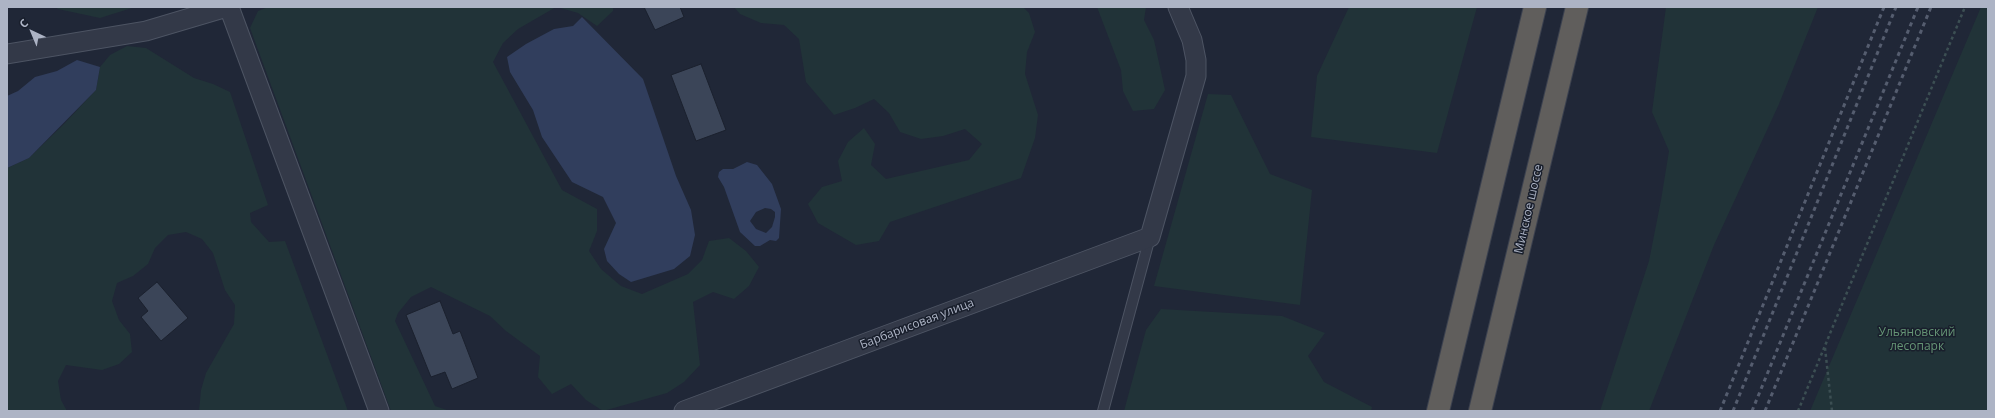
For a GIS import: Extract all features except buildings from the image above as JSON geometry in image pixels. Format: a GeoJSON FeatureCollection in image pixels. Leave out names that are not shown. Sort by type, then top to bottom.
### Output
{"type":"FeatureCollection","features":[{"type":"Feature","properties":{"kind":"highway"},"geometry":{"type":"LineString","coordinates":[[1438,411],[1535,7]]}},
{"type":"Feature","properties":{"kind":"highway","name":"Минское шоссе"},"geometry":{"type":"LineString","coordinates":[[1480,411],[1577,7]]}},
{"type":"Feature","properties":{"kind":"street"},"geometry":{"type":"LineString","coordinates":[[7,54],[146,31],[228,7],[379,411]]}},
{"type":"Feature","properties":{"kind":"street"},"geometry":{"type":"LineString","coordinates":[[1150,237],[1196,76],[1196,60],[1192,40],[1178,7]]}},
{"type":"Feature","properties":{"kind":"street","name":"Барбарисовая улица"},"geometry":{"type":"LineString","coordinates":[[690,410],[1150,237]]}},
{"type":"Feature","properties":{"kind":"lane"},"geometry":{"type":"LineString","coordinates":[[1103,411],[1150,237]]}},
{"type":"Feature","properties":{"kind":"path"},"geometry":{"type":"LineString","coordinates":[[1798,411],[1965,7]]}},
{"type":"Feature","properties":{"kind":"path"},"geometry":{"type":"LineString","coordinates":[[1824,347],[1832,411]]}},
{"type":"Feature","properties":{"kind":"green space"},"geometry":{"type":"Polygon","coordinates":[[[55,7],[135,7],[100,18],[58,9],[55,7]]]}},
{"type":"Feature","properties":{"kind":"green space"},"geometry":{"type":"Polygon","coordinates":[[[268,7],[556,7],[518,29],[503,43],[493,62],[562,190],[597,209],[597,231],[589,251],[601,269],[621,286],[642,294],[688,274],[702,260],[709,241],[729,238],[746,251],[759,267],[749,286],[734,299],[713,292],[693,302],[700,365],[684,382],[667,393],[603,411],[586,400],[571,384],[552,394],[538,377],[540,356],[506,331],[490,316],[431,287],[411,297],[398,313],[395,321],[435,406],[450,411],[391,411],[250,28],[258,11],[268,7]]]}},
{"type":"Feature","properties":{"kind":"green space"},"geometry":{"type":"Polygon","coordinates":[[[557,7],[613,7],[613,11],[597,26],[578,13],[557,7]]]}},
{"type":"Feature","properties":{"kind":"green space"},"geometry":{"type":"Polygon","coordinates":[[[734,7],[1023,7],[1029,13],[1035,32],[1027,52],[1025,74],[1038,115],[1035,138],[1021,178],[890,222],[879,241],[856,245],[818,223],[808,204],[822,187],[842,181],[838,161],[848,142],[864,128],[875,144],[871,165],[886,179],[969,160],[982,144],[965,129],[943,136],[921,139],[900,132],[889,113],[874,99],[855,108],[834,115],[806,82],[799,39],[784,25],[761,23],[740,14],[734,7]]]}},
{"type":"Feature","properties":{"kind":"green space"},"geometry":{"type":"Polygon","coordinates":[[[1097,7],[1146,7],[1144,20],[1154,40],[1165,90],[1154,109],[1133,111],[1123,91],[1121,70],[1097,7]]]}},
{"type":"Feature","properties":{"kind":"green space"},"geometry":{"type":"Polygon","coordinates":[[[1349,7],[1477,7],[1437,153],[1311,137],[1317,76],[1349,7]]]}},
{"type":"Feature","properties":{"kind":"green space"},"geometry":{"type":"Polygon","coordinates":[[[1666,7],[1818,7],[1779,104],[1714,245],[1649,411],[1600,411],[1649,261],[1661,200],[1669,151],[1652,112],[1666,7]]]}},
{"type":"Feature","properties":{"kind":"green space","name":"Ульяновский лесопарк"},"geometry":{"type":"Polygon","coordinates":[[[1981,7],[1988,7],[1988,411],[1810,411],[1981,7]]]}},
{"type":"Feature","properties":{"kind":"green space"},"geometry":{"type":"Polygon","coordinates":[[[127,46],[146,48],[194,78],[213,84],[230,92],[268,205],[250,213],[251,222],[269,242],[285,241],[348,411],[199,411],[201,390],[206,373],[234,324],[235,305],[225,290],[213,253],[202,239],[186,232],[168,235],[155,248],[148,264],[133,276],[117,283],[112,301],[119,320],[130,334],[132,352],[119,364],[102,370],[66,365],[58,381],[61,400],[67,411],[7,411],[7,168],[29,158],[64,124],[96,90],[100,67],[110,55],[127,46]]]}},
{"type":"Feature","properties":{"kind":"green space"},"geometry":{"type":"Polygon","coordinates":[[[1208,94],[1231,95],[1270,174],[1312,190],[1300,305],[1154,286],[1208,94]]]}},
{"type":"Feature","properties":{"kind":"green space"},"geometry":{"type":"Polygon","coordinates":[[[1161,309],[1282,316],[1325,333],[1308,356],[1324,382],[1372,407],[1371,411],[1124,411],[1146,330],[1161,309]]]}},
{"type":"Feature","properties":{"kind":"water"},"geometry":{"type":"Polygon","coordinates":[[[582,17],[643,79],[676,176],[691,210],[695,235],[690,256],[674,269],[631,282],[619,274],[607,261],[604,249],[616,223],[603,197],[572,182],[542,137],[533,110],[510,72],[507,57],[526,44],[554,29],[573,26],[582,17]]]}},
{"type":"Feature","properties":{"kind":"water"},"geometry":{"type":"Polygon","coordinates":[[[77,60],[100,67],[96,90],[29,158],[7,168],[7,96],[18,91],[35,77],[57,71],[77,60]]]}},
{"type":"Feature","properties":{"kind":"water"},"geometry":{"type":"Polygon","coordinates":[[[747,162],[757,165],[772,184],[781,209],[779,238],[776,241],[770,240],[760,246],[755,246],[740,232],[724,187],[718,177],[719,172],[723,169],[733,169],[747,162]],[[765,208],[756,212],[750,221],[756,229],[766,233],[772,227],[775,212],[771,209],[765,208]]]}},
{"type":"Feature","properties":{"kind":"railway"},"geometry":{"type":"LineString","coordinates":[[1720,411],[1884,7]]}},
{"type":"Feature","properties":{"kind":"railway"},"geometry":{"type":"LineString","coordinates":[[1733,411],[1896,7]]}},
{"type":"Feature","properties":{"kind":"railway"},"geometry":{"type":"LineString","coordinates":[[1752,411],[1918,7]]}},
{"type":"Feature","properties":{"kind":"railway"},"geometry":{"type":"LineString","coordinates":[[1765,411],[1931,7]]}}]}
